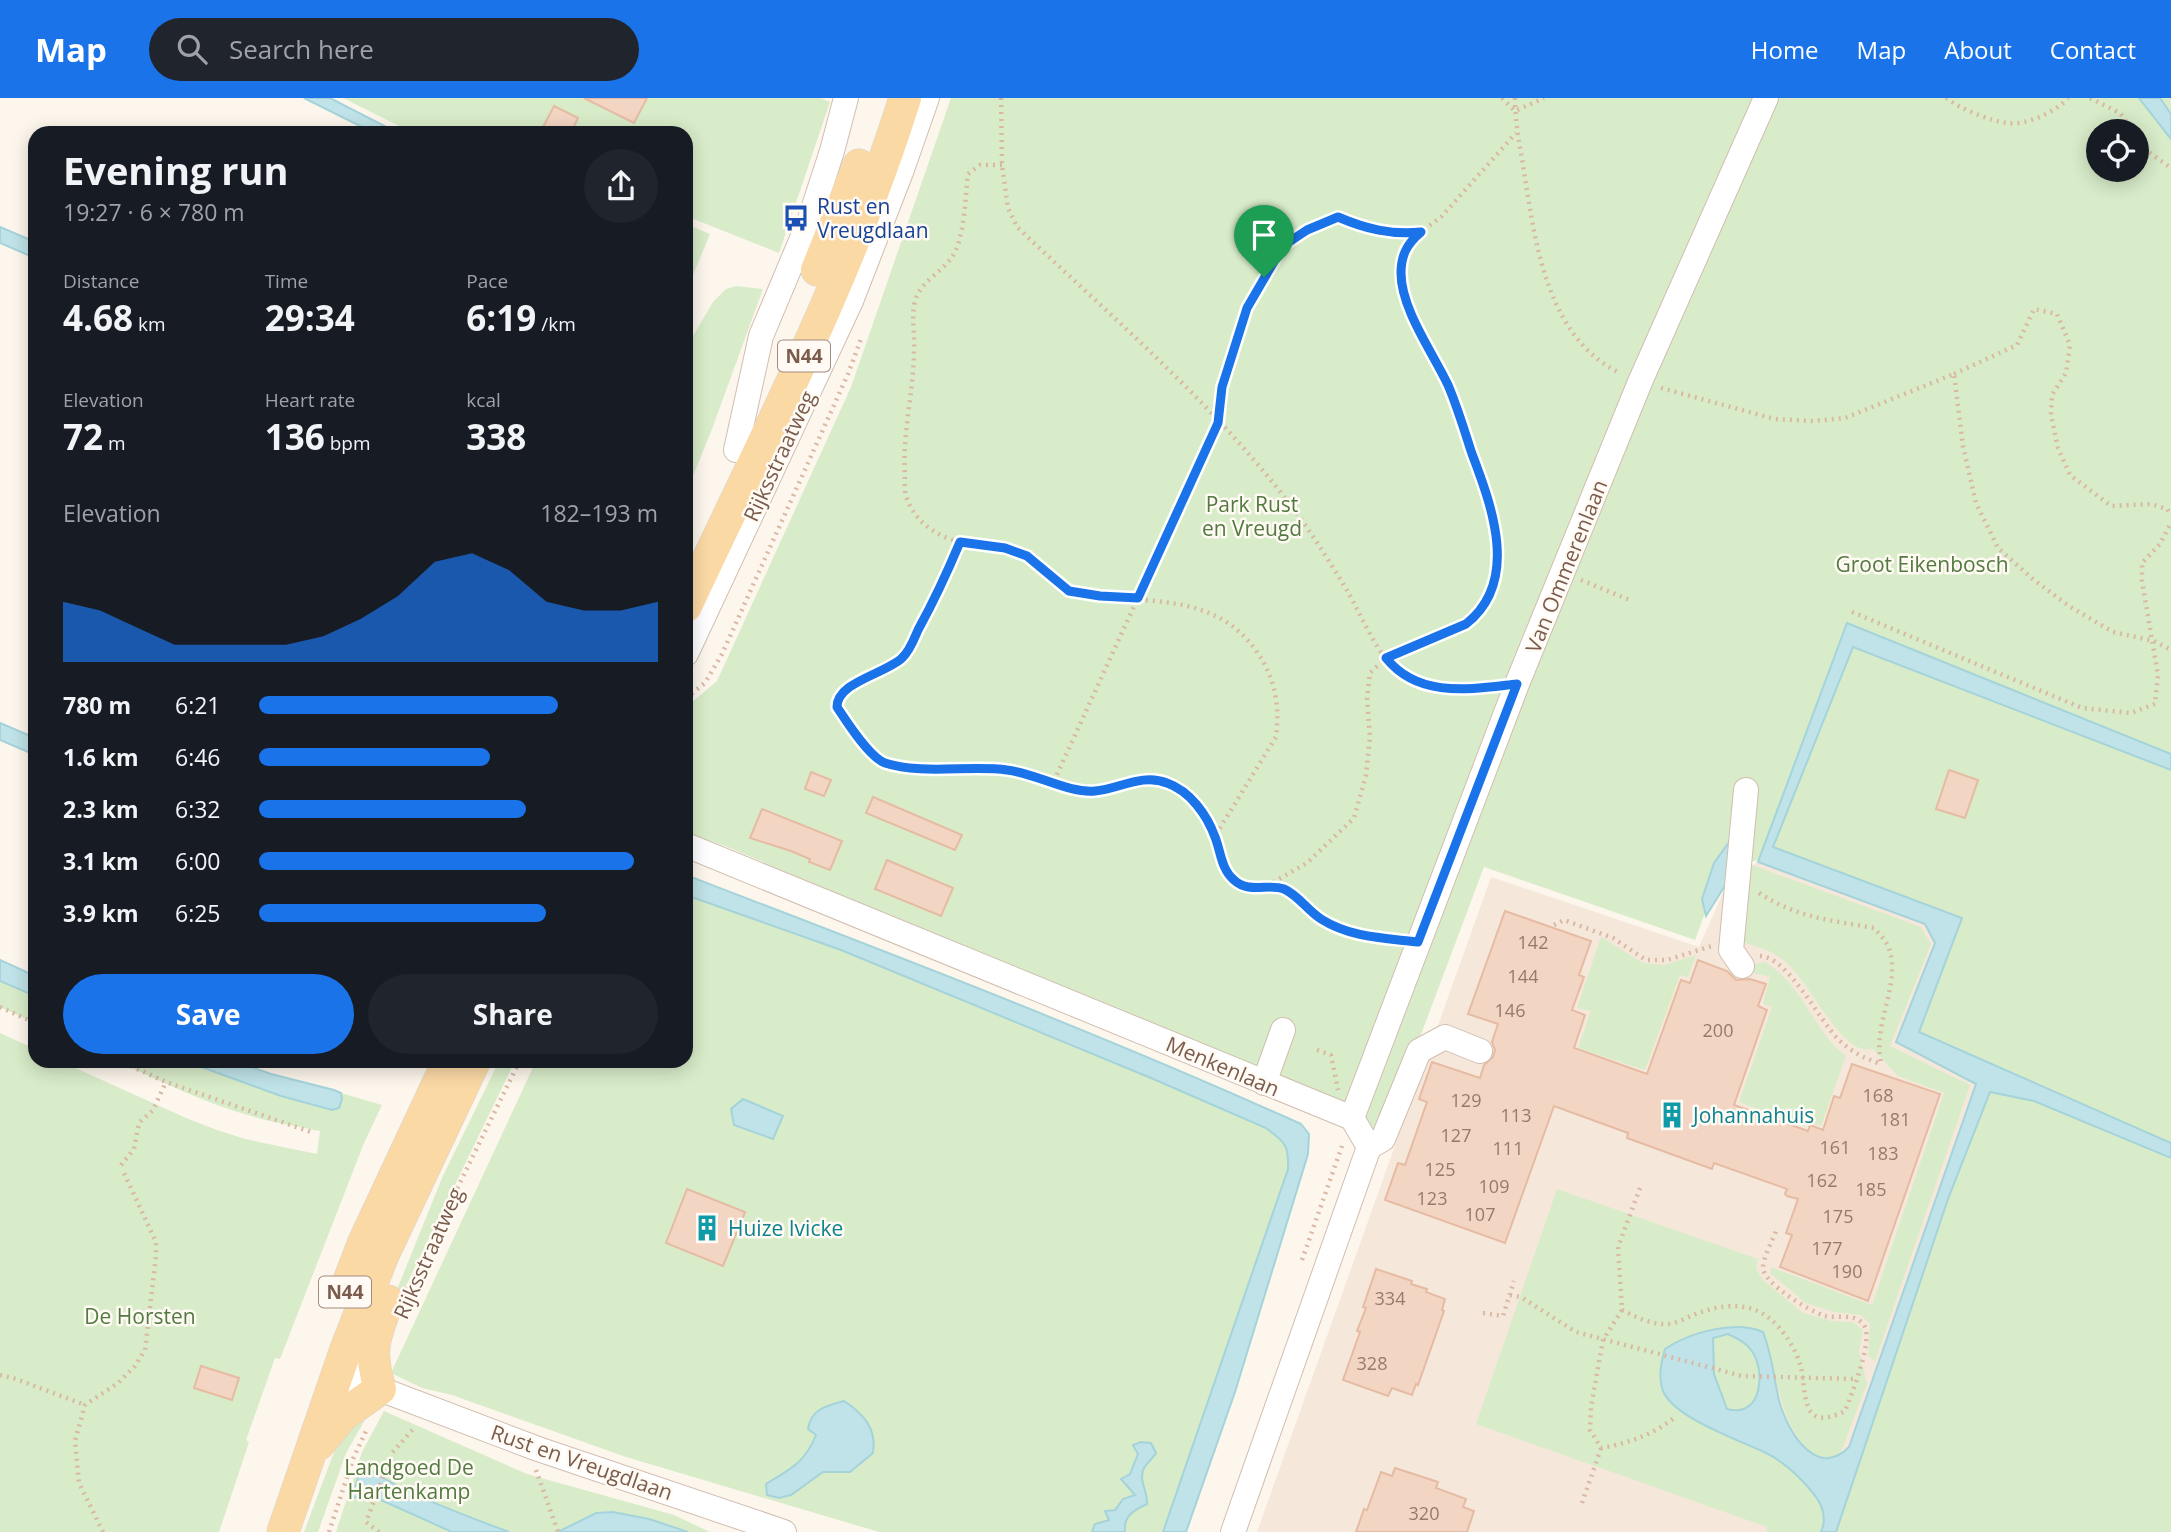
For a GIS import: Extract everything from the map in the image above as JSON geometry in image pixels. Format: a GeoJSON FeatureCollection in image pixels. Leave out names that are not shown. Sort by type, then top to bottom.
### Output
{"type":"FeatureCollection","features":[{"type":"Feature","properties":{"kind":"main road","name":"Rijksstraatweg"},"geometry":{"type":"LineString","coordinates":[[693,542],[787,344],[840,216],[883,98]]}},
{"type":"Feature","properties":{"kind":"main road","name":"Rijksstraatweg"},"geometry":{"type":"LineString","coordinates":[[693,591],[804,356],[860,224],[905,98]]}},
{"type":"Feature","properties":{"kind":"main road","name":"N44"},"geometry":{"type":"LineString","coordinates":[[261,1532],[327,1338],[364,1242],[445,1068]]}},
{"type":"Feature","properties":{"kind":"main road","name":"Rijksstraatweg"},"geometry":{"type":"LineString","coordinates":[[283,1532],[378,1266],[471,1068]]}},
{"type":"Feature","properties":{"kind":"main road","name":"N44"},"geometry":{"type":"LineString","coordinates":[[309,1456],[355,1422],[380,1390],[373,1339],[407,1249],[429,1154]]}},
{"type":"Feature","properties":{"kind":"street","name":"Rijksstraatweg"},"geometry":{"type":"LineString","coordinates":[[736,450],[761,336],[809,222],[846,98]]}},
{"type":"Feature","properties":{"kind":"street","name":"Rijksstraatweg"},"geometry":{"type":"LineString","coordinates":[[693,639],[851,301],[927,98]]}},
{"type":"Feature","properties":{"kind":"street","name":"Van Ommerenlaan"},"geometry":{"type":"LineString","coordinates":[[1352,1118],[1517,684],[1640,382],[1766,98]]}},
{"type":"Feature","properties":{"kind":"street"},"geometry":{"type":"LineString","coordinates":[[1742,966],[1731,950],[1746,790]]}},
{"type":"Feature","properties":{"kind":"street","name":"Menkenlaan"},"geometry":{"type":"LineString","coordinates":[[693,848],[1352,1118]]}},
{"type":"Feature","properties":{"kind":"street"},"geometry":{"type":"LineString","coordinates":[[1264,1083],[1283,1030]]}},
{"type":"Feature","properties":{"kind":"street"},"geometry":{"type":"LineString","coordinates":[[1233,1532],[1369,1147],[1383,1139],[1419,1051],[1445,1037],[1480,1051]]}},
{"type":"Feature","properties":{"kind":"street"},"geometry":{"type":"LineString","coordinates":[[1352,1118],[1369,1147]]}},
{"type":"Feature","properties":{"kind":"street","name":"Rijksstraatweg"},"geometry":{"type":"LineString","coordinates":[[355,1422],[373,1339]]}},
{"type":"Feature","properties":{"kind":"street","name":"Rust en Vreugdlaan"},"geometry":{"type":"LineString","coordinates":[[380,1390],[538,1449],[785,1532]]}},
{"type":"Feature","properties":{"kind":"path"},"geometry":{"type":"LineString","coordinates":[[1001,98],[1002,165],[1007,208],[1017,227],[1127,330],[1258,466],[1293,508],[1321,548],[1386,658],[1398,672],[1424,684],[1456,690],[1517,684]]}},
{"type":"Feature","properties":{"kind":"path"},"geometry":{"type":"LineString","coordinates":[[1502,98],[1515,111]]}},
{"type":"Feature","properties":{"kind":"path"},"geometry":{"type":"LineString","coordinates":[[1515,98],[1517,132],[1531,220],[1544,275],[1564,320],[1590,353],[1615,370],[1640,382],[1775,419],[1813,421],[1845,418],[2017,345],[2034,309],[2057,314],[2070,345],[2066,373],[2052,395],[2051,415],[2058,448],[2070,475],[2111,506],[2151,504],[2167,509],[2171,516]]}},
{"type":"Feature","properties":{"kind":"path"},"geometry":{"type":"LineString","coordinates":[[1515,111],[1544,98]]}},
{"type":"Feature","properties":{"kind":"path"},"geometry":{"type":"LineString","coordinates":[[1946,98],[1959,108],[2009,124],[2044,116],[2068,98]]}},
{"type":"Feature","properties":{"kind":"path"},"geometry":{"type":"LineString","coordinates":[[2090,98],[2120,113],[2124,119]]}},
{"type":"Feature","properties":{"kind":"path"},"geometry":{"type":"LineString","coordinates":[[1262,889],[1307,863],[1354,818],[1366,775],[1370,737],[1367,698],[1370,673],[1386,658],[1466,624],[1477,615],[1492,588],[1498,557],[1495,523],[1449,388],[1407,303],[1401,272],[1407,243],[1441,216],[1517,132]]}},
{"type":"Feature","properties":{"kind":"path"},"geometry":{"type":"LineString","coordinates":[[2149,151],[2171,169]]}},
{"type":"Feature","properties":{"kind":"path"},"geometry":{"type":"LineString","coordinates":[[1002,165],[980,165],[968,174],[960,236],[952,257],[919,290],[914,302],[915,350],[905,444],[906,495],[916,516],[933,532],[960,542],[1005,548],[1027,556],[1069,591],[1138,598],[1201,610],[1230,623],[1251,642],[1267,666],[1276,694],[1276,737],[1215,836]]}},
{"type":"Feature","properties":{"kind":"path"},"geometry":{"type":"LineString","coordinates":[[1055,782],[1218,423],[1222,387],[1247,308],[1283,246],[1307,230],[1338,217],[1366,229],[1403,234],[1421,232]]}},
{"type":"Feature","properties":{"kind":"path"},"geometry":{"type":"LineString","coordinates":[[1954,374],[1963,446],[1976,503],[1998,548],[2069,606],[2113,632],[2154,641],[2171,650]]}},
{"type":"Feature","properties":{"kind":"path"},"geometry":{"type":"LineString","coordinates":[[1852,612],[2082,708],[2131,713],[2155,704],[2158,675],[2142,581],[2142,563],[2160,544],[2171,523]]}},
{"type":"Feature","properties":{"kind":"path"},"geometry":{"type":"LineString","coordinates":[[960,542],[939,592],[905,656],[890,668],[842,692],[837,700],[837,707],[873,755],[884,763],[952,770],[1007,770],[1055,782],[1076,791],[1095,791],[1137,780],[1164,781],[1192,800],[1207,818],[1225,869],[1235,882],[1249,888],[1278,887],[1287,890],[1318,918],[1343,932],[1418,942]]}},
{"type":"Feature","properties":{"kind":"path"},"geometry":{"type":"LineString","coordinates":[[1564,574],[1632,601]]}},
{"type":"Feature","properties":{"kind":"path"},"geometry":{"type":"LineString","coordinates":[[1738,876],[1756,892],[1782,907],[1806,916],[1874,928],[1887,944],[1892,964],[1891,986],[1883,1011],[1877,1049],[1881,1064]]}},
{"type":"Feature","properties":{"kind":"path"},"geometry":{"type":"LineString","coordinates":[[0,1007],[28,1020]]}},
{"type":"Feature","properties":{"kind":"path"},"geometry":{"type":"LineString","coordinates":[[1317,1050],[1331,1055],[1340,1100],[1352,1118]]}},
{"type":"Feature","properties":{"kind":"path"},"geometry":{"type":"LineString","coordinates":[[135,1068],[166,1082],[311,1132]]}},
{"type":"Feature","properties":{"kind":"path","name":"Rijksstraatweg"},"geometry":{"type":"LineString","coordinates":[[403,1299],[516,1068]]}},
{"type":"Feature","properties":{"kind":"path"},"geometry":{"type":"LineString","coordinates":[[121,1164],[134,1149],[139,1123],[153,1110],[166,1082]]}},
{"type":"Feature","properties":{"kind":"path"},"geometry":{"type":"LineString","coordinates":[[103,1532],[79,1483],[75,1441],[85,1405],[118,1383],[135,1366],[145,1350],[156,1242],[124,1171]]}},
{"type":"Feature","properties":{"kind":"path"},"geometry":{"type":"LineString","coordinates":[[1601,1448],[1590,1430],[1591,1407],[1603,1340],[1622,1310],[1618,1247],[1640,1188]]}},
{"type":"Feature","properties":{"kind":"path"},"geometry":{"type":"LineString","coordinates":[[1622,1310],[1645,1321],[1670,1325],[1725,1305],[1748,1308],[1770,1318],[1788,1339],[1801,1367],[1804,1401],[1810,1411],[1821,1416],[1834,1416],[1845,1411],[1866,1340],[1865,1328],[1861,1322],[1850,1317],[1828,1317],[1805,1308],[1766,1277],[1763,1268],[1776,1231]]}},
{"type":"Feature","properties":{"kind":"path"},"geometry":{"type":"LineString","coordinates":[[1483,1313],[1503,1316],[1514,1281]]}},
{"type":"Feature","properties":{"kind":"path"},"geometry":{"type":"LineString","coordinates":[[1510,1295],[1521,1297],[1576,1332],[1718,1370],[1749,1377],[1856,1379]]}},
{"type":"Feature","properties":{"kind":"path"},"geometry":{"type":"LineString","coordinates":[[0,1375],[29,1383],[85,1405]]}},
{"type":"Feature","properties":{"kind":"path"},"geometry":{"type":"LineString","coordinates":[[379,1532],[366,1522],[392,1453],[432,1408]]}},
{"type":"Feature","properties":{"kind":"path"},"geometry":{"type":"LineString","coordinates":[[1601,1448],[1626,1443],[1657,1430],[1674,1418]]}},
{"type":"Feature","properties":{"kind":"path"},"geometry":{"type":"LineString","coordinates":[[329,1532],[353,1459],[355,1422]]}},
{"type":"Feature","properties":{"kind":"path"},"geometry":{"type":"LineString","coordinates":[[1582,1503],[1601,1448]]}},
{"type":"Feature","properties":{"kind":"path"},"geometry":{"type":"LineString","coordinates":[[538,1449],[536,1472],[558,1532]]}},
{"type":"Feature","properties":{"kind":"shaded area"},"geometry":{"type":"Polygon","coordinates":[[[1758,862],[1925,924],[1935,943],[1896,1042],[1976,1083],[1819,1532],[1257,1532],[1491,877],[1699,947],[1730,877],[1758,862]]]}},
{"type":"Feature","properties":{"kind":"green space"},"geometry":{"type":"Polygon","coordinates":[[[343,98],[821,98],[830,102],[779,253],[693,219],[693,126],[399,126],[343,98]]]}},
{"type":"Feature","properties":{"kind":"green space","name":"Park Rust en Vreugd"},"geometry":{"type":"Polygon","coordinates":[[[951,98],[2171,98],[2171,1532],[1826,1532],[1987,1077],[1906,1037],[1949,926],[1770,857],[1747,863],[1921,927],[1931,944],[1890,1046],[1970,1085],[1875,1361],[1868,1356],[1870,1324],[1861,1315],[1834,1312],[1806,1303],[1771,1274],[1771,1267],[1872,1305],[1944,1093],[1898,1076],[1873,1049],[1862,1049],[1852,1044],[1831,1022],[1801,980],[1782,959],[1742,942],[1721,869],[1695,940],[1484,867],[1382,1138],[1362,1131],[1366,1119],[725,846],[693,835],[693,701],[717,681],[851,387],[951,98]]]}},
{"type":"Feature","properties":{"kind":"green space"},"geometry":{"type":"Polygon","coordinates":[[[693,227],[710,234],[693,275],[693,227]]]}},
{"type":"Feature","properties":{"kind":"green space"},"geometry":{"type":"Polygon","coordinates":[[[736,286],[763,289],[693,476],[693,336],[713,302],[726,289],[736,286]]]}},
{"type":"Feature","properties":{"kind":"green space"},"geometry":{"type":"Polygon","coordinates":[[[693,897],[841,950],[1151,1078],[1266,1128],[1282,1141],[1288,1154],[1288,1169],[1163,1532],[879,1532],[626,1457],[452,1395],[422,1388],[391,1373],[533,1068],[693,1068],[693,897]]]}},
{"type":"Feature","properties":{"kind":"green space"},"geometry":{"type":"Polygon","coordinates":[[[1601,937],[1643,963],[1665,965],[1696,955],[1688,977],[1680,975],[1645,1070],[1578,1048],[1591,1011],[1577,1008],[1601,937]]]}},
{"type":"Feature","properties":{"kind":"green space"},"geometry":{"type":"Polygon","coordinates":[[[1765,962],[1791,986],[1828,1039],[1846,1056],[1821,1126],[1806,1122],[1804,1127],[1739,1102],[1772,1007],[1763,1004],[1770,977],[1745,971],[1750,965],[1765,962]]]}},
{"type":"Feature","properties":{"kind":"green space"},"geometry":{"type":"Polygon","coordinates":[[[0,981],[28,993],[28,1020],[0,1007],[0,981]]]}},
{"type":"Feature","properties":{"kind":"green space","name":"De Horsten"},"geometry":{"type":"Polygon","coordinates":[[[0,1033],[28,1046],[28,1068],[75,1068],[217,1130],[245,1139],[317,1154],[320,1131],[268,1121],[216,1105],[132,1068],[204,1068],[281,1096],[332,1110],[342,1099],[341,1093],[382,1105],[364,1143],[280,1359],[275,1358],[246,1440],[249,1442],[219,1532],[0,1532],[0,1033]]]}},
{"type":"Feature","properties":{"kind":"green space"},"geometry":{"type":"Polygon","coordinates":[[[496,1068],[512,1068],[402,1294],[396,1292],[442,1178],[496,1068]]]}},
{"type":"Feature","properties":{"kind":"green space"},"geometry":{"type":"Polygon","coordinates":[[[1557,1189],[1758,1259],[1756,1268],[1762,1279],[1803,1313],[1831,1321],[1853,1322],[1863,1330],[1859,1351],[1867,1384],[1839,1457],[1826,1460],[1813,1455],[1793,1430],[1782,1403],[1763,1332],[1728,1328],[1699,1334],[1700,1423],[1757,1449],[1792,1471],[1818,1501],[1826,1521],[1821,1532],[1766,1532],[1767,1527],[1476,1424],[1557,1189]]]}},
{"type":"Feature","properties":{"kind":"green space"},"geometry":{"type":"Polygon","coordinates":[[[1728,1334],[1749,1347],[1758,1365],[1757,1396],[1747,1410],[1738,1412],[1727,1409],[1714,1374],[1713,1337],[1728,1334]]]}},
{"type":"Feature","properties":{"kind":"green space","name":"Landgoed De Hartenkamp"},"geometry":{"type":"Polygon","coordinates":[[[384,1411],[527,1474],[674,1515],[710,1532],[336,1532],[362,1452],[384,1411]]]}},
{"type":"Feature","properties":{"kind":"green space"},"geometry":{"type":"Polygon","coordinates":[[[366,1418],[346,1453],[318,1532],[304,1532],[342,1431],[366,1418]]]}},
{"type":"Feature","properties":{"kind":"water"},"geometry":{"type":"Polygon","coordinates":[[[304,98],[330,98],[384,126],[360,126],[304,98]]]}},
{"type":"Feature","properties":{"kind":"water"},"geometry":{"type":"Polygon","coordinates":[[[2139,98],[2160,98],[2171,114],[2171,139],[2139,98]]]}},
{"type":"Feature","properties":{"kind":"water"},"geometry":{"type":"Polygon","coordinates":[[[0,227],[28,239],[28,255],[0,243],[0,227]]]}},
{"type":"Feature","properties":{"kind":"water"},"geometry":{"type":"Polygon","coordinates":[[[1847,623],[2171,754],[2171,770],[1853,647],[1773,847],[1962,918],[1919,1032],[2171,1143],[2171,1158],[2034,1101],[1990,1092],[1948,1199],[1836,1532],[1821,1532],[1824,1517],[1819,1502],[1787,1467],[1768,1454],[1695,1420],[1670,1401],[1663,1391],[1661,1381],[1665,1349],[1687,1337],[1713,1330],[1739,1327],[1763,1332],[1780,1404],[1785,1418],[1802,1445],[1812,1454],[1824,1458],[1836,1456],[1849,1447],[1976,1084],[1896,1042],[1935,943],[1925,924],[1758,862],[1847,623]],[[1728,1334],[1713,1338],[1714,1374],[1727,1409],[1739,1410],[1748,1407],[1754,1400],[1758,1390],[1759,1369],[1749,1347],[1728,1334]]]}},
{"type":"Feature","properties":{"kind":"water"},"geometry":{"type":"Polygon","coordinates":[[[0,723],[28,735],[28,752],[0,740],[0,723]]]}},
{"type":"Feature","properties":{"kind":"water"},"geometry":{"type":"Polygon","coordinates":[[[1732,838],[1726,884],[1706,916],[1702,899],[1714,863],[1732,838]]]}},
{"type":"Feature","properties":{"kind":"water"},"geometry":{"type":"Polygon","coordinates":[[[693,878],[1149,1058],[1301,1124],[1309,1134],[1308,1154],[1235,1392],[1186,1532],[1163,1532],[1288,1169],[1288,1154],[1282,1141],[1266,1128],[1151,1078],[841,950],[693,897],[693,878]]]}},
{"type":"Feature","properties":{"kind":"water"},"geometry":{"type":"Polygon","coordinates":[[[0,960],[28,973],[28,993],[0,981],[0,960]]]}},
{"type":"Feature","properties":{"kind":"water"},"geometry":{"type":"Polygon","coordinates":[[[204,1068],[254,1068],[334,1090],[341,1093],[342,1099],[339,1108],[332,1110],[281,1096],[204,1068]]]}},
{"type":"Feature","properties":{"kind":"water"},"geometry":{"type":"Polygon","coordinates":[[[743,1099],[783,1116],[773,1139],[734,1125],[731,1109],[743,1099]]]}},
{"type":"Feature","properties":{"kind":"water"},"geometry":{"type":"Polygon","coordinates":[[[844,1401],[868,1423],[873,1437],[873,1453],[850,1472],[823,1472],[791,1495],[779,1498],[767,1495],[766,1484],[802,1459],[812,1445],[816,1435],[808,1429],[812,1417],[825,1407],[844,1401]]]}},
{"type":"Feature","properties":{"kind":"water"},"geometry":{"type":"Polygon","coordinates":[[[1151,1443],[1156,1453],[1142,1472],[1147,1504],[1128,1518],[1125,1532],[1092,1532],[1095,1524],[1109,1520],[1105,1511],[1115,1510],[1123,1499],[1135,1495],[1121,1479],[1130,1474],[1138,1454],[1133,1445],[1151,1443]]]}},
{"type":"Feature","properties":{"kind":"water"},"geometry":{"type":"Polygon","coordinates":[[[362,1465],[415,1494],[509,1532],[452,1532],[381,1500],[352,1497],[362,1465]]]}},
{"type":"Feature","properties":{"kind":"water"},"geometry":{"type":"Polygon","coordinates":[[[613,1512],[649,1519],[688,1532],[558,1532],[596,1513],[613,1512]]]}},
{"type":"Feature","properties":{"kind":"building"},"geometry":{"type":"Polygon","coordinates":[[[584,98],[647,98],[634,123],[584,98]]]}},
{"type":"Feature","properties":{"kind":"building"},"geometry":{"type":"Polygon","coordinates":[[[554,106],[578,118],[574,126],[544,126],[554,106]]]}},
{"type":"Feature","properties":{"kind":"building"},"geometry":{"type":"Polygon","coordinates":[[[1949,770],[1978,780],[1965,818],[1936,809],[1949,770]]]}},
{"type":"Feature","properties":{"kind":"building"},"geometry":{"type":"Polygon","coordinates":[[[811,772],[831,780],[824,796],[805,789],[811,772]]]}},
{"type":"Feature","properties":{"kind":"building"},"geometry":{"type":"Polygon","coordinates":[[[873,797],[962,835],[955,850],[866,813],[873,797]]]}},
{"type":"Feature","properties":{"kind":"building"},"geometry":{"type":"Polygon","coordinates":[[[762,809],[842,841],[830,870],[791,851],[750,838],[762,809]]]}},
{"type":"Feature","properties":{"kind":"building"},"geometry":{"type":"Polygon","coordinates":[[[887,860],[953,888],[941,916],[875,889],[887,860]]]}},
{"type":"Feature","properties":{"kind":"building","name":"Johannahuis"},"geometry":{"type":"Polygon","coordinates":[[[1505,911],[1591,941],[1579,975],[1584,977],[1572,1010],[1585,1015],[1574,1048],[1647,1074],[1681,980],[1690,983],[1698,960],[1727,971],[1736,980],[1750,979],[1766,984],[1758,1006],[1767,1010],[1734,1105],[1808,1131],[1810,1125],[1823,1130],[1834,1096],[1840,1098],[1852,1064],[1940,1094],[1868,1301],[1780,1267],[1792,1235],[1786,1233],[1798,1199],[1787,1196],[1787,1189],[1714,1163],[1712,1169],[1627,1138],[1628,1133],[1554,1106],[1505,1243],[1385,1200],[1398,1163],[1405,1165],[1427,1102],[1419,1099],[1432,1062],[1480,1078],[1484,1065],[1493,1057],[1495,1050],[1492,1042],[1498,1024],[1468,1014],[1505,911]]]}},
{"type":"Feature","properties":{"kind":"building","name":"Huize Ivicke"},"geometry":{"type":"Polygon","coordinates":[[[687,1189],[745,1212],[723,1266],[666,1243],[687,1189]]]}},
{"type":"Feature","properties":{"kind":"building"},"geometry":{"type":"Polygon","coordinates":[[[1376,1269],[1412,1281],[1411,1284],[1445,1299],[1444,1311],[1412,1395],[1392,1388],[1388,1396],[1343,1380],[1360,1332],[1357,1331],[1366,1308],[1363,1307],[1376,1269]]]}},
{"type":"Feature","properties":{"kind":"building"},"geometry":{"type":"Polygon","coordinates":[[[201,1366],[239,1378],[232,1400],[194,1388],[201,1366]]]}},
{"type":"Feature","properties":{"kind":"building"},"geometry":{"type":"Polygon","coordinates":[[[1395,1468],[1438,1482],[1436,1488],[1466,1499],[1463,1507],[1474,1511],[1467,1532],[1356,1532],[1381,1472],[1392,1476],[1395,1468]]]}},
{"type":"Feature","properties":{"kind":"place","name":"Rust en Vreugdlaan"},"geometry":{"type":"Point","coordinates":[796,218]}},
{"type":"Feature","properties":{"kind":"place","name":"Johannahuis"},"geometry":{"type":"Point","coordinates":[1672,1115]}},
{"type":"Feature","properties":{"kind":"place","name":"Huize Ivicke"},"geometry":{"type":"Point","coordinates":[707,1228]}},
{"type":"Feature","properties":{"kind":"route"},"geometry":{"type":"LineString","coordinates":[[1338,217],[1366,229],[1403,234],[1421,232],[1407,243],[1401,272],[1407,303],[1449,388],[1495,523],[1498,557],[1492,588],[1477,615],[1466,624],[1386,658],[1398,672],[1424,684],[1456,690],[1517,684],[1418,942],[1343,932],[1318,918],[1287,890],[1278,887],[1249,888],[1235,882],[1225,869],[1207,818],[1192,800],[1164,781],[1137,780],[1095,791],[1076,791],[1031,774],[1007,770],[952,770],[884,763],[873,755],[837,707],[837,700],[842,692],[890,668],[905,656],[939,592],[960,542],[1005,548],[1027,556],[1069,591],[1138,598],[1218,423],[1222,387],[1234,344],[1247,308],[1264,277],[1283,246],[1322,222],[1338,217]]}},
{"type":"Feature","properties":{"kind":"park label","name":"Groot Eikenbosch"},"geometry":{"type":"Point","coordinates":[1922,564]}}]}
